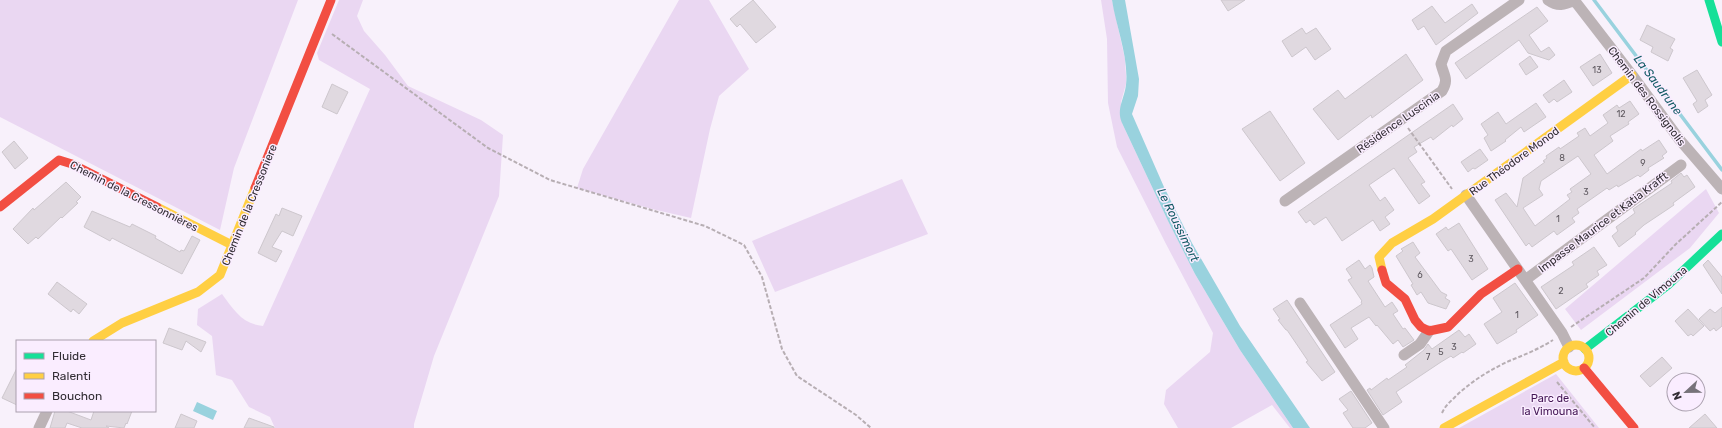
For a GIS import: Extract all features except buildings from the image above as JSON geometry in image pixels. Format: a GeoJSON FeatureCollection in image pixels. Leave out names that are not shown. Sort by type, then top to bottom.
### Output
{"type":"FeatureCollection","features":[{"type":"Feature","properties":{"kind":"street","name":"Chemin de la Cressoniere"},"geometry":{"type":"LineString","coordinates":[[95,340],[122,323],[197,294],[210,285],[220,275],[331,0]]}},
{"type":"Feature","properties":{"kind":"street","name":"Résidence Luscinia"},"geometry":{"type":"LineString","coordinates":[[1286,201],[1442,91],[1447,79],[1441,64],[1446,51],[1519,0]]}},
{"type":"Feature","properties":{"kind":"street"},"geometry":{"type":"LineString","coordinates":[[1548,0],[1562,6],[1575,0]]}},
{"type":"Feature","properties":{"kind":"street","name":"Chemin des Rossignolis"},"geometry":{"type":"LineString","coordinates":[[1575,0],[1679,140],[1722,189]]}},
{"type":"Feature","properties":{"kind":"street"},"geometry":{"type":"LineString","coordinates":[[1709,0],[1722,42]]}},
{"type":"Feature","properties":{"kind":"street","name":"Rue Théodore Monod"},"geometry":{"type":"LineString","coordinates":[[1569,347],[1562,333],[1518,269],[1463,198],[1632,75]]}},
{"type":"Feature","properties":{"kind":"street","name":"Chemin de la Cressonnières"},"geometry":{"type":"LineString","coordinates":[[0,206],[59,160],[72,164],[232,246]]}},
{"type":"Feature","properties":{"kind":"street","name":"Impasse Maurice et Katia Krafft"},"geometry":{"type":"LineString","coordinates":[[1525,280],[1681,165]]}},
{"type":"Feature","properties":{"kind":"street"},"geometry":{"type":"LineString","coordinates":[[1463,198],[1434,219],[1392,243],[1379,257],[1382,274],[1386,283],[1405,299],[1415,320],[1421,327],[1429,331],[1448,327],[1481,294],[1518,269]]}},
{"type":"Feature","properties":{"kind":"street","name":"Chemin de Vimouna"},"geometry":{"type":"LineString","coordinates":[[1585,349],[1668,286],[1722,234]]}},
{"type":"Feature","properties":{"kind":"street"},"geometry":{"type":"LineString","coordinates":[[1300,303],[1384,428]]}},
{"type":"Feature","properties":{"kind":"street"},"geometry":{"type":"LineString","coordinates":[[1404,355],[1420,344],[1429,331]]}},
{"type":"Feature","properties":{"kind":"street"},"geometry":{"type":"LineString","coordinates":[[1579,345],[1585,349],[1588,356],[1588,361],[1584,368],[1576,371],[1571,370],[1564,362],[1563,356],[1569,347],[1579,345]]}},
{"type":"Feature","properties":{"kind":"street"},"geometry":{"type":"LineString","coordinates":[[1444,428],[1564,362]]}},
{"type":"Feature","properties":{"kind":"street"},"geometry":{"type":"LineString","coordinates":[[1584,368],[1634,428]]}},
{"type":"Feature","properties":{"kind":"street"},"geometry":{"type":"LineString","coordinates":[[39,428],[47,412]]}},
{"type":"Feature","properties":{"kind":"path"},"geometry":{"type":"LineString","coordinates":[[321,26],[488,148],[550,180],[705,226],[744,245],[762,277],[782,349],[797,376],[856,415],[871,428]]}},
{"type":"Feature","properties":{"kind":"path"},"geometry":{"type":"LineString","coordinates":[[1402,119],[1463,198]]}},
{"type":"Feature","properties":{"kind":"path"},"geometry":{"type":"LineString","coordinates":[[1444,428],[1441,418],[1445,407],[1463,389],[1489,371],[1545,345],[1644,278],[1681,240],[1722,202]]}},
{"type":"Feature","properties":{"kind":"path"},"geometry":{"type":"LineString","coordinates":[[1555,379],[1595,428]]}},
{"type":"Feature","properties":{"kind":"green space"},"geometry":{"type":"Polygon","coordinates":[[[0,0],[298,0],[234,168],[220,230],[0,117],[0,0]]]}},
{"type":"Feature","properties":{"kind":"green space"},"geometry":{"type":"Polygon","coordinates":[[[339,0],[363,0],[357,16],[364,31],[385,55],[408,86],[481,120],[503,135],[499,196],[434,356],[414,428],[275,428],[270,417],[249,407],[232,380],[216,375],[212,336],[197,325],[198,309],[222,294],[235,311],[244,319],[256,325],[263,326],[370,89],[319,60],[317,53],[339,0]]]}},
{"type":"Feature","properties":{"kind":"green space"},"geometry":{"type":"Polygon","coordinates":[[[679,0],[709,0],[749,69],[719,96],[710,129],[691,218],[652,209],[577,188],[583,169],[679,0]]]}},
{"type":"Feature","properties":{"kind":"green space"},"geometry":{"type":"Polygon","coordinates":[[[1101,0],[1112,0],[1125,59],[1126,84],[1121,102],[1122,123],[1168,221],[1195,274],[1240,350],[1293,428],[1290,428],[1272,405],[1231,428],[1178,428],[1164,404],[1166,390],[1210,352],[1213,333],[1117,147],[1108,103],[1107,39],[1101,0]]]}},
{"type":"Feature","properties":{"kind":"green space"},"geometry":{"type":"Polygon","coordinates":[[[902,179],[928,234],[775,292],[752,241],[902,179]]]}},
{"type":"Feature","properties":{"kind":"green space"},"geometry":{"type":"Polygon","coordinates":[[[1706,189],[1719,213],[1690,248],[1581,330],[1565,309],[1706,189]]]}},
{"type":"Feature","properties":{"kind":"green space","name":"Parc de la Vimouna"},"geometry":{"type":"Polygon","coordinates":[[[1556,374],[1599,428],[1459,428],[1556,374]]]}},
{"type":"Feature","properties":{"kind":"water","name":"Le Roussimort"},"geometry":{"type":"Polygon","coordinates":[[[1112,0],[1125,0],[1139,79],[1138,96],[1132,114],[1164,187],[1192,243],[1240,326],[1310,428],[1293,428],[1240,350],[1195,274],[1168,221],[1122,123],[1120,118],[1120,109],[1126,85],[1126,64],[1112,0]]]}},
{"type":"Feature","properties":{"kind":"water"},"geometry":{"type":"Polygon","coordinates":[[[197,402],[217,411],[213,420],[193,411],[197,402]]]}},
{"type":"Feature","properties":{"kind":"waterway","name":"La Saudrune"},"geometry":{"type":"LineString","coordinates":[[1594,0],[1722,170]]}},
{"type":"Feature","properties":{"kind":"traffic: fast"},"geometry":{"type":"LineString","coordinates":[[1709,0],[1722,42]]}},
{"type":"Feature","properties":{"kind":"traffic: fast"},"geometry":{"type":"LineString","coordinates":[[1585,349],[1668,285],[1722,234]]}},
{"type":"Feature","properties":{"kind":"traffic: slow"},"geometry":{"type":"LineString","coordinates":[[1382,270],[1379,257],[1392,243],[1433,219],[1632,75]]}},
{"type":"Feature","properties":{"kind":"traffic: slow"},"geometry":{"type":"LineString","coordinates":[[95,340],[122,323],[198,292],[220,275],[255,188]]}},
{"type":"Feature","properties":{"kind":"traffic: slow"},"geometry":{"type":"LineString","coordinates":[[157,207],[232,245]]}},
{"type":"Feature","properties":{"kind":"traffic: slow"},"geometry":{"type":"LineString","coordinates":[[1576,345],[1585,349],[1589,358],[1585,367],[1576,371],[1567,367],[1563,358],[1567,349],[1576,345]]}},
{"type":"Feature","properties":{"kind":"traffic: slow"},"geometry":{"type":"LineString","coordinates":[[1444,428],[1564,362]]}},
{"type":"Feature","properties":{"kind":"traffic: jam"},"geometry":{"type":"LineString","coordinates":[[255,188],[331,0]]}},
{"type":"Feature","properties":{"kind":"traffic: jam"},"geometry":{"type":"LineString","coordinates":[[0,207],[59,160],[72,164],[157,207]]}},
{"type":"Feature","properties":{"kind":"traffic: jam"},"geometry":{"type":"LineString","coordinates":[[1382,270],[1386,283],[1405,299],[1415,320],[1421,327],[1429,331],[1448,327],[1481,294],[1518,269]]}},
{"type":"Feature","properties":{"kind":"traffic: jam"},"geometry":{"type":"LineString","coordinates":[[1584,368],[1634,428]]}}]}
